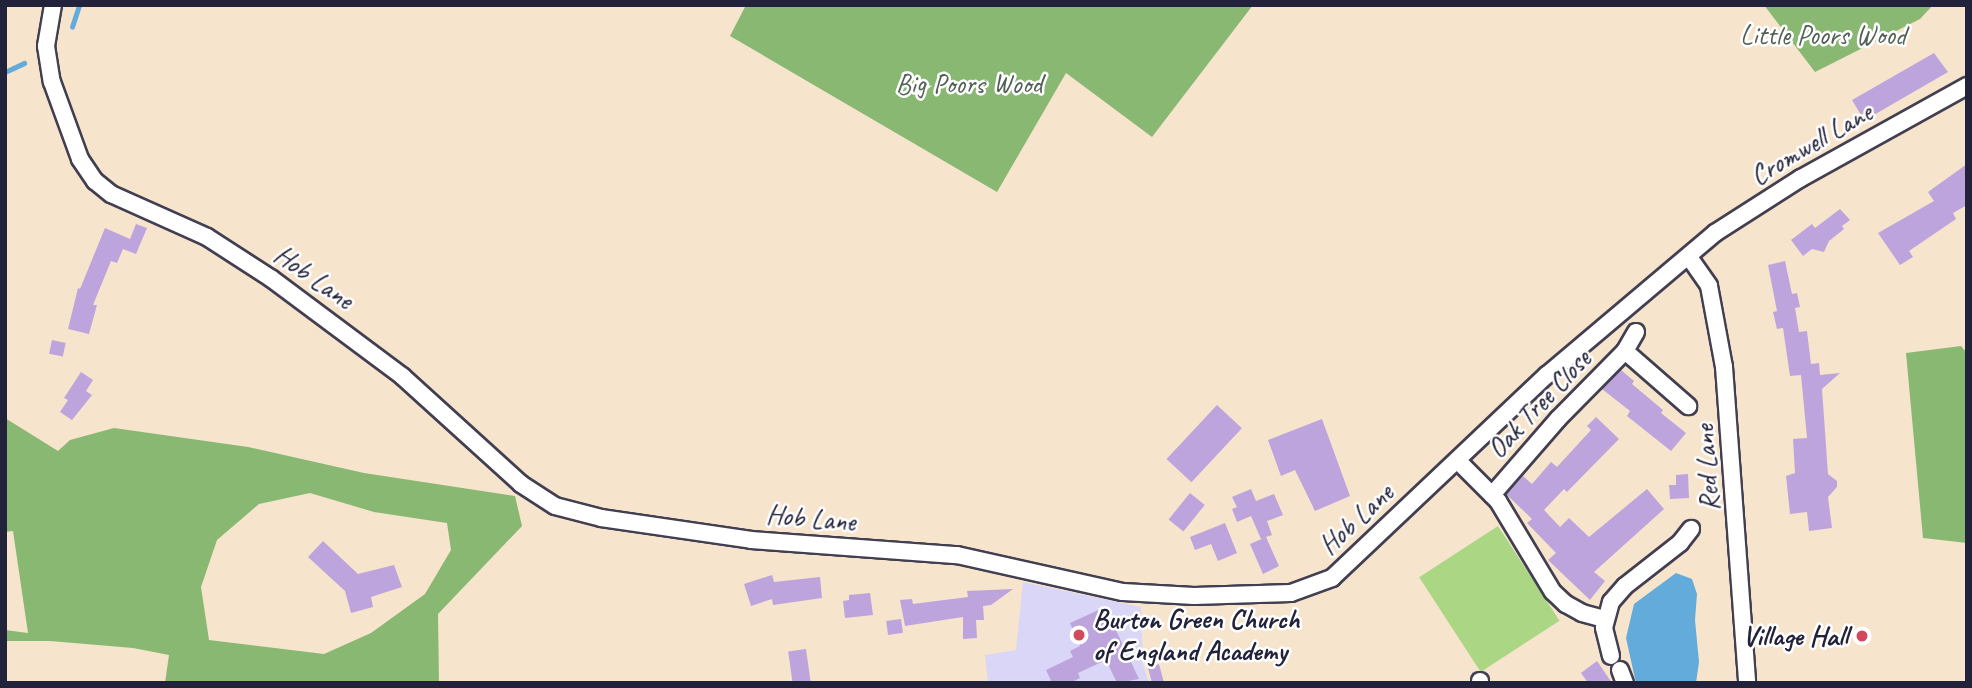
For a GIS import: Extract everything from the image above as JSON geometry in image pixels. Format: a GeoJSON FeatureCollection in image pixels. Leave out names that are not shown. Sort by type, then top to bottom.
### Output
{"type":"FeatureCollection","features":[{"type":"Feature","properties":{"kind":"street","name":"Hob Lane"},"geometry":{"type":"LineString","coordinates":[[53,5],[46,46],[52,82],[80,159],[95,181],[111,194],[207,237],[282,285],[402,376],[521,485],[555,506],[601,518],[751,540],[957,555],[1123,592],[1261,596],[1291,593],[1332,578],[1547,375],[1689,257]]}},
{"type":"Feature","properties":{"kind":"street","name":"Cromwell Lane"},"geometry":{"type":"LineString","coordinates":[[1689,257],[1714,233],[1801,178],[1967,86]]}},
{"type":"Feature","properties":{"kind":"street","name":"Red Lane"},"geometry":{"type":"LineString","coordinates":[[1689,257],[1709,286],[1724,368],[1747,683]]}},
{"type":"Feature","properties":{"kind":"street","name":"Oak Tree Close"},"geometry":{"type":"LineString","coordinates":[[1492,495],[1558,419],[1625,351],[1636,332]]}},
{"type":"Feature","properties":{"kind":"street","name":"Oak Tree Close"},"geometry":{"type":"LineString","coordinates":[[1625,351],[1688,406]]}},
{"type":"Feature","properties":{"kind":"street"},"geometry":{"type":"LineString","coordinates":[[1458,461],[1492,495],[1521,535],[1553,592],[1582,613],[1604,619]]}},
{"type":"Feature","properties":{"kind":"street"},"geometry":{"type":"LineString","coordinates":[[1618,670],[1604,619],[1616,594],[1680,543],[1691,528]]}},
{"type":"Feature","properties":{"kind":"shaded area","name":"Burton Green Church of England Academy"},"geometry":{"type":"Polygon","coordinates":[[[1023,582],[1141,607],[1143,664],[1149,683],[988,683],[985,655],[1016,650],[1023,582]]]}},
{"type":"Feature","properties":{"kind":"green space","name":"Big Poors Wood"},"geometry":{"type":"Polygon","coordinates":[[[746,5],[1253,5],[1152,137],[1066,73],[997,192],[730,36],[746,5]]]}},
{"type":"Feature","properties":{"kind":"green space","name":"Little Poors Wood"},"geometry":{"type":"Polygon","coordinates":[[[1764,5],[1933,5],[1920,19],[1815,72],[1764,5]]]}},
{"type":"Feature","properties":{"kind":"green space"},"geometry":{"type":"Polygon","coordinates":[[[1961,346],[1967,353],[1967,543],[1923,538],[1906,353],[1961,346]]]}},
{"type":"Feature","properties":{"kind":"green space"},"geometry":{"type":"Polygon","coordinates":[[[5,418],[58,451],[70,440],[114,428],[248,447],[364,473],[515,496],[522,526],[438,614],[439,683],[165,683],[169,655],[133,648],[50,641],[5,641],[5,630],[28,633],[13,531],[5,532],[5,418]],[[310,493],[259,504],[217,540],[201,587],[209,640],[324,654],[371,633],[425,594],[451,550],[447,523],[374,512],[310,493]]]}},
{"type":"Feature","properties":{"kind":"green space"},"geometry":{"type":"Polygon","coordinates":[[[1498,526],[1560,621],[1481,672],[1419,577],[1498,526]]]}},
{"type":"Feature","properties":{"kind":"water"},"geometry":{"type":"Polygon","coordinates":[[[1676,573],[1692,579],[1697,594],[1695,620],[1699,662],[1696,683],[1636,683],[1626,638],[1634,604],[1676,573]]]}},
{"type":"Feature","properties":{"kind":"building"},"geometry":{"type":"Polygon","coordinates":[[[1934,53],[1948,72],[1872,116],[1869,110],[1861,115],[1852,100],[1934,53]]]}},
{"type":"Feature","properties":{"kind":"building"},"geometry":{"type":"Polygon","coordinates":[[[1967,164],[1967,205],[1953,213],[1956,219],[1909,251],[1913,257],[1900,265],[1878,233],[1934,201],[1928,192],[1967,164]]]}},
{"type":"Feature","properties":{"kind":"building"},"geometry":{"type":"Polygon","coordinates":[[[1840,209],[1850,220],[1842,226],[1844,229],[1829,241],[1824,252],[1812,249],[1803,256],[1791,240],[1812,224],[1815,228],[1840,209]]]}},
{"type":"Feature","properties":{"kind":"building"},"geometry":{"type":"Polygon","coordinates":[[[136,224],[147,228],[136,254],[123,249],[117,263],[111,261],[93,305],[97,305],[89,334],[68,329],[78,288],[80,289],[105,228],[130,239],[136,224]]]}},
{"type":"Feature","properties":{"kind":"building"},"geometry":{"type":"Polygon","coordinates":[[[1785,261],[1792,294],[1797,293],[1800,307],[1795,308],[1799,332],[1807,331],[1811,364],[1819,363],[1820,375],[1840,373],[1822,389],[1828,474],[1837,481],[1837,487],[1828,497],[1832,528],[1809,531],[1807,512],[1790,514],[1786,476],[1795,473],[1793,439],[1807,438],[1801,375],[1790,376],[1783,328],[1777,329],[1773,312],[1777,311],[1768,265],[1785,261]]]}},
{"type":"Feature","properties":{"kind":"building"},"geometry":{"type":"Polygon","coordinates":[[[52,340],[66,343],[63,357],[49,354],[52,340]]]}},
{"type":"Feature","properties":{"kind":"building"},"geometry":{"type":"Polygon","coordinates":[[[1621,370],[1634,381],[1632,384],[1663,410],[1661,413],[1686,433],[1671,451],[1627,416],[1630,411],[1602,389],[1621,370]]]}},
{"type":"Feature","properties":{"kind":"building"},"geometry":{"type":"Polygon","coordinates":[[[81,372],[93,380],[86,391],[92,395],[72,420],[60,412],[68,400],[64,398],[81,372]]]}},
{"type":"Feature","properties":{"kind":"building"},"geometry":{"type":"Polygon","coordinates":[[[1217,405],[1242,428],[1191,482],[1167,459],[1217,405]]]}},
{"type":"Feature","properties":{"kind":"building"},"geometry":{"type":"Polygon","coordinates":[[[1596,417],[1619,439],[1567,492],[1564,489],[1544,510],[1560,527],[1569,518],[1589,537],[1647,489],[1664,509],[1594,572],[1605,581],[1590,600],[1548,560],[1556,553],[1527,523],[1532,519],[1506,494],[1523,476],[1532,484],[1551,462],[1557,467],[1591,430],[1587,426],[1596,417]]]}},
{"type":"Feature","properties":{"kind":"building"},"geometry":{"type":"Polygon","coordinates":[[[1322,419],[1350,496],[1315,511],[1295,470],[1281,476],[1268,440],[1322,419]]]}},
{"type":"Feature","properties":{"kind":"building"},"geometry":{"type":"Polygon","coordinates":[[[1688,474],[1689,498],[1670,499],[1669,485],[1676,485],[1676,475],[1688,474]]]}},
{"type":"Feature","properties":{"kind":"building"},"geometry":{"type":"Polygon","coordinates":[[[1251,489],[1256,501],[1274,494],[1283,515],[1267,521],[1272,535],[1266,537],[1279,566],[1263,574],[1250,544],[1264,538],[1261,539],[1251,516],[1237,522],[1232,509],[1237,507],[1232,497],[1251,489]]]}},
{"type":"Feature","properties":{"kind":"building"},"geometry":{"type":"Polygon","coordinates":[[[1190,493],[1205,505],[1183,531],[1169,519],[1190,493]]]}},
{"type":"Feature","properties":{"kind":"building"},"geometry":{"type":"Polygon","coordinates":[[[1225,523],[1237,553],[1218,561],[1211,544],[1195,550],[1190,537],[1225,523]]]}},
{"type":"Feature","properties":{"kind":"building"},"geometry":{"type":"Polygon","coordinates":[[[323,541],[358,574],[394,565],[402,587],[371,597],[373,607],[351,613],[345,591],[308,557],[323,541]]]}},
{"type":"Feature","properties":{"kind":"building"},"geometry":{"type":"Polygon","coordinates":[[[772,575],[774,582],[820,577],[822,598],[773,605],[772,599],[751,606],[744,584],[772,575]]]}},
{"type":"Feature","properties":{"kind":"building"},"geometry":{"type":"Polygon","coordinates":[[[1013,589],[991,605],[983,606],[984,620],[976,620],[977,638],[963,639],[963,617],[905,626],[900,600],[912,599],[913,604],[968,597],[967,591],[1013,589]]]}},
{"type":"Feature","properties":{"kind":"building"},"geometry":{"type":"Polygon","coordinates":[[[870,593],[873,615],[845,618],[843,601],[849,600],[849,595],[870,593]]]}},
{"type":"Feature","properties":{"kind":"building"},"geometry":{"type":"Polygon","coordinates":[[[1105,607],[1139,679],[1117,683],[1106,660],[1078,673],[1080,678],[1070,683],[1052,683],[1046,670],[1073,657],[1070,651],[1080,646],[1070,623],[1105,607]]]}},
{"type":"Feature","properties":{"kind":"building"},"geometry":{"type":"Polygon","coordinates":[[[901,619],[903,633],[888,635],[886,621],[901,619]]]}},
{"type":"Feature","properties":{"kind":"building"},"geometry":{"type":"Polygon","coordinates":[[[806,649],[811,683],[793,683],[788,652],[806,649]]]}},
{"type":"Feature","properties":{"kind":"building"},"geometry":{"type":"Polygon","coordinates":[[[1597,661],[1612,683],[1588,683],[1581,673],[1597,661]]]}},
{"type":"Feature","properties":{"kind":"building"},"geometry":{"type":"Polygon","coordinates":[[[1159,664],[1164,683],[1152,683],[1148,668],[1159,664]]]}},
{"type":"Feature","properties":{"kind":"waterway"},"geometry":{"type":"LineString","coordinates":[[72,27],[79,5]]}},
{"type":"Feature","properties":{"kind":"waterway"},"geometry":{"type":"LineString","coordinates":[[5,72],[24,63]]}},
{"type":"Feature","properties":{"kind":"place","name":"Burton Green Church of England Academy"},"geometry":{"type":"Point","coordinates":[1079,635]}},
{"type":"Feature","properties":{"kind":"place","name":"Village Hall"},"geometry":{"type":"Point","coordinates":[1862,636]}}]}
